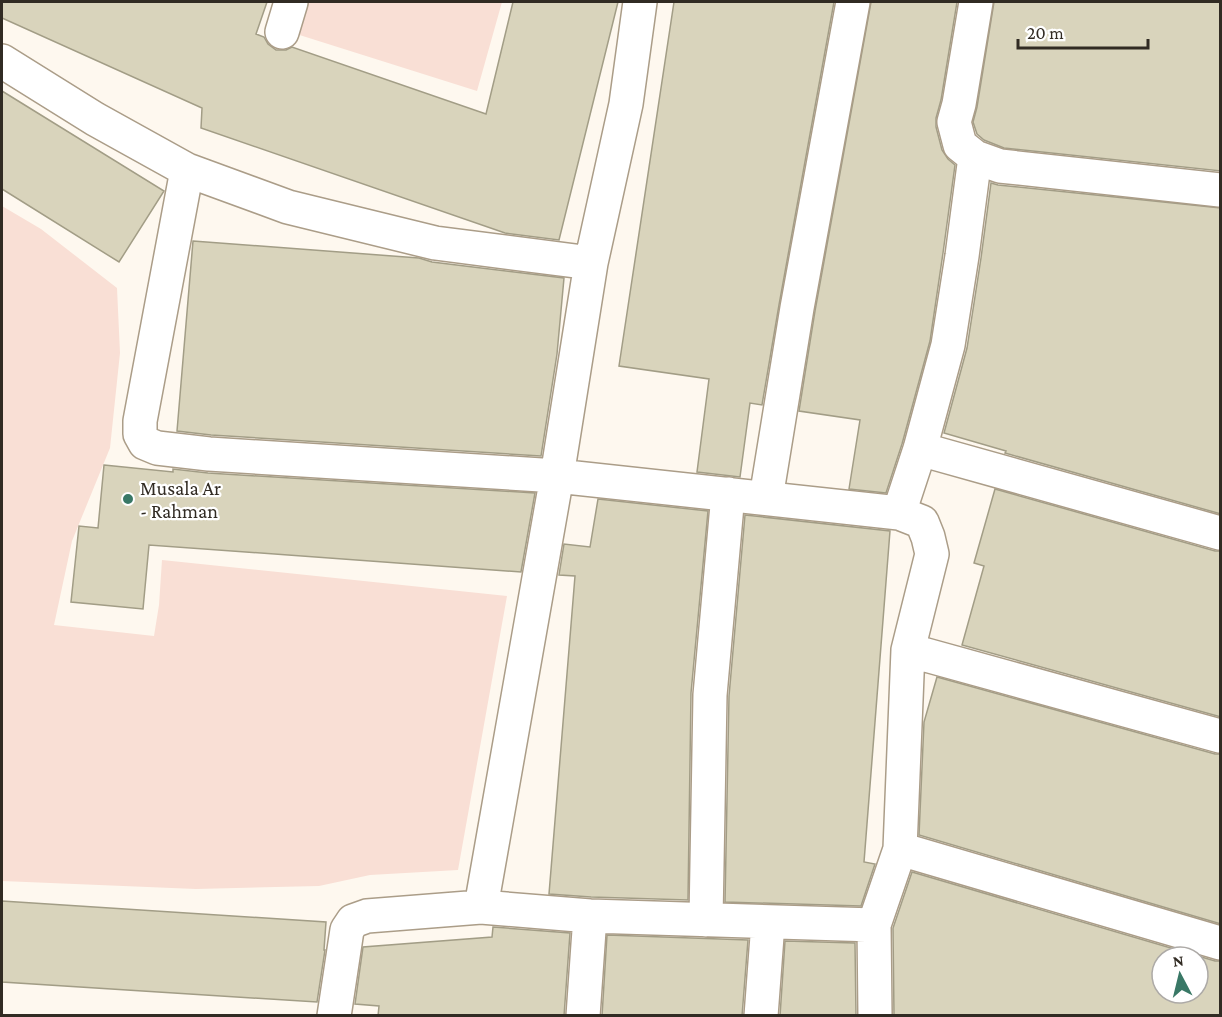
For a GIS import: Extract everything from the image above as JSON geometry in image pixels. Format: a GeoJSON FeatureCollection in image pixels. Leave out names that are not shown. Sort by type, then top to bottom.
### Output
{"type":"FeatureCollection","features":[{"type":"Feature","properties":{"kind":"street"},"geometry":{"type":"LineString","coordinates":[[481,907],[591,263],[626,104],[640,2]]}},
{"type":"Feature","properties":{"kind":"street"},"geometry":{"type":"LineString","coordinates":[[766,498],[796,308],[853,2]]}},
{"type":"Feature","properties":{"kind":"street"},"geometry":{"type":"LineString","coordinates":[[976,2],[954,122],[960,145],[975,157],[1000,166],[1221,190]]}},
{"type":"Feature","properties":{"kind":"street"},"geometry":{"type":"LineString","coordinates":[[2,61],[95,119],[187,170],[288,207],[435,243],[591,263]]}},
{"type":"Feature","properties":{"kind":"street"},"geometry":{"type":"LineString","coordinates":[[899,513],[920,449],[948,345],[975,157]]}},
{"type":"Feature","properties":{"kind":"street"},"geometry":{"type":"LineString","coordinates":[[187,170],[140,420],[140,434],[145,443],[157,448],[209,453],[556,476],[899,513],[922,522],[932,554],[908,650],[900,849],[874,925],[875,1016]]}},
{"type":"Feature","properties":{"kind":"street"},"geometry":{"type":"LineString","coordinates":[[920,449],[1221,533]]}},
{"type":"Feature","properties":{"kind":"street"},"geometry":{"type":"LineString","coordinates":[[706,920],[711,695],[728,494]]}},
{"type":"Feature","properties":{"kind":"street"},"geometry":{"type":"LineString","coordinates":[[908,650],[1221,736]]}},
{"type":"Feature","properties":{"kind":"street"},"geometry":{"type":"LineString","coordinates":[[900,849],[1221,944]]}},
{"type":"Feature","properties":{"kind":"street"},"geometry":{"type":"LineString","coordinates":[[334,1016],[347,930],[353,921],[367,916],[481,907],[590,916],[874,925]]}},
{"type":"Feature","properties":{"kind":"street"},"geometry":{"type":"LineString","coordinates":[[583,1016],[590,916]]}},
{"type":"Feature","properties":{"kind":"street"},"geometry":{"type":"LineString","coordinates":[[761,1016],[768,922]]}},
{"type":"Feature","properties":{"kind":"shaded area"},"geometry":{"type":"Polygon","coordinates":[[[301,2],[502,2],[477,91],[290,32],[301,2]]]}},
{"type":"Feature","properties":{"kind":"shaded area"},"geometry":{"type":"Polygon","coordinates":[[[2,206],[41,229],[117,288],[120,353],[110,448],[72,541],[54,625],[154,636],[162,560],[507,596],[458,870],[370,875],[319,886],[196,889],[2,881],[2,206]]]}},
{"type":"Feature","properties":{"kind":"building"},"geometry":{"type":"Polygon","coordinates":[[[2,2],[267,2],[256,34],[264,37],[268,44],[276,50],[286,50],[292,47],[486,114],[513,2],[618,2],[559,240],[505,233],[201,128],[202,108],[2,18],[2,2]]]}},
{"type":"Feature","properties":{"kind":"building"},"geometry":{"type":"Polygon","coordinates":[[[674,2],[834,2],[762,405],[750,403],[740,477],[697,472],[709,379],[619,366],[674,2]]]}},
{"type":"Feature","properties":{"kind":"building"},"geometry":{"type":"Polygon","coordinates":[[[871,2],[957,2],[936,118],[942,150],[955,165],[943,253],[930,341],[886,493],[849,489],[860,420],[799,411],[871,2]]]}},
{"type":"Feature","properties":{"kind":"building"},"geometry":{"type":"Polygon","coordinates":[[[994,2],[1221,2],[1221,171],[1004,148],[984,140],[977,134],[973,122],[994,2]]]}},
{"type":"Feature","properties":{"kind":"building"},"geometry":{"type":"Polygon","coordinates":[[[2,91],[164,191],[119,262],[2,189],[2,91]]]}},
{"type":"Feature","properties":{"kind":"building"},"geometry":{"type":"Polygon","coordinates":[[[991,183],[1221,208],[1221,514],[1005,453],[1006,451],[944,433],[967,348],[991,183]]]}},
{"type":"Feature","properties":{"kind":"building"},"geometry":{"type":"Polygon","coordinates":[[[193,241],[419,258],[432,262],[564,278],[557,354],[541,456],[177,431],[193,241]]]}},
{"type":"Feature","properties":{"kind":"building"},"geometry":{"type":"Polygon","coordinates":[[[104,465],[173,472],[173,469],[535,493],[521,572],[149,545],[143,609],[71,602],[79,526],[98,528],[104,465]]]}},
{"type":"Feature","properties":{"kind":"building"},"geometry":{"type":"Polygon","coordinates":[[[995,489],[1221,551],[1221,717],[962,645],[984,566],[974,563],[995,489]]]}},
{"type":"Feature","properties":{"kind":"building"},"geometry":{"type":"Polygon","coordinates":[[[598,499],[708,511],[691,693],[688,900],[549,894],[575,576],[559,575],[564,544],[590,547],[598,499]]]}},
{"type":"Feature","properties":{"kind":"building"},"geometry":{"type":"Polygon","coordinates":[[[745,515],[890,531],[864,862],[875,864],[861,906],[725,902],[729,696],[745,515]]]}},
{"type":"Feature","properties":{"kind":"building"},"geometry":{"type":"Polygon","coordinates":[[[937,677],[1221,754],[1221,924],[919,835],[924,722],[937,677]]]}},
{"type":"Feature","properties":{"kind":"building"},"geometry":{"type":"Polygon","coordinates":[[[912,872],[1161,945],[1150,945],[1150,1005],[1210,1005],[1210,960],[1221,961],[1221,1016],[894,1016],[893,928],[912,872]]]}},
{"type":"Feature","properties":{"kind":"building"},"geometry":{"type":"Polygon","coordinates":[[[2,901],[326,922],[325,950],[317,1002],[2,982],[2,901]]]}},
{"type":"Feature","properties":{"kind":"building"},"geometry":{"type":"Polygon","coordinates":[[[493,927],[570,933],[564,1016],[378,1016],[379,1006],[355,1004],[363,947],[492,937],[493,927]]]}},
{"type":"Feature","properties":{"kind":"building"},"geometry":{"type":"Polygon","coordinates":[[[607,935],[748,940],[742,1016],[602,1016],[607,935]]]}},
{"type":"Feature","properties":{"kind":"building"},"geometry":{"type":"Polygon","coordinates":[[[785,941],[855,943],[856,1016],[780,1016],[785,941]]]}},
{"type":"Feature","properties":{"kind":"place","name":"Musala Ar - Rahman"},"geometry":{"type":"Point","coordinates":[128,499]}}]}
